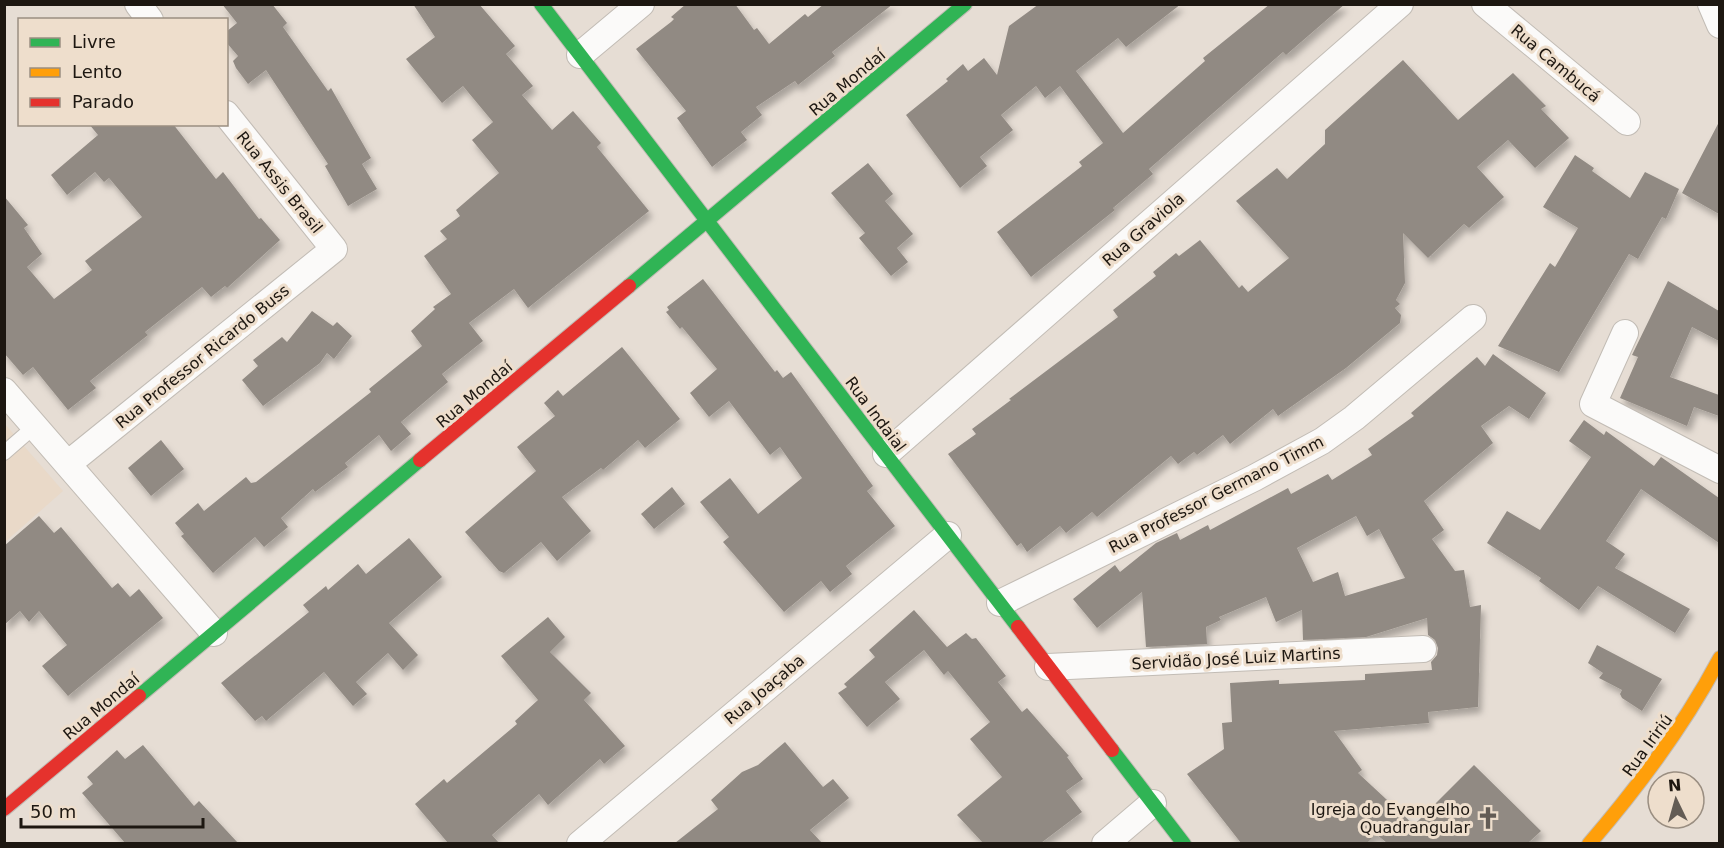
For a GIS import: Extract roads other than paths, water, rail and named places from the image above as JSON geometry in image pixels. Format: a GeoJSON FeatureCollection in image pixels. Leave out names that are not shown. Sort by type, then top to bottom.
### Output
{"type":"FeatureCollection","features":[{"type":"Feature","properties":{"kind":"street"},"geometry":{"type":"LineString","coordinates":[[138,4],[148,18]]}},
{"type":"Feature","properties":{"kind":"street","name":"Rua Indaial"},"geometry":{"type":"LineString","coordinates":[[541,4],[1184,843]]}},
{"type":"Feature","properties":{"kind":"street"},"geometry":{"type":"LineString","coordinates":[[580,55],[641,4]]}},
{"type":"Feature","properties":{"kind":"street","name":"Rua Mondaí"},"geometry":{"type":"LineString","coordinates":[[4,809],[965,4]]}},
{"type":"Feature","properties":{"kind":"street","name":"Rua Graviola"},"geometry":{"type":"LineString","coordinates":[[886,454],[1400,4]]}},
{"type":"Feature","properties":{"kind":"street","name":"Rua Cambucá"},"geometry":{"type":"LineString","coordinates":[[1485,4],[1627,122]]}},
{"type":"Feature","properties":{"kind":"street"},"geometry":{"type":"LineString","coordinates":[[1711,4],[1719,25]]}},
{"type":"Feature","properties":{"kind":"street","name":"Rua Assis Brasil"},"geometry":{"type":"LineString","coordinates":[[228,116],[334,249]]}},
{"type":"Feature","properties":{"kind":"street","name":"Rua Professor Ricardo Buss"},"geometry":{"type":"LineString","coordinates":[[69,463],[334,249]]}},
{"type":"Feature","properties":{"kind":"street","name":"Rua Professor Germano Timm"},"geometry":{"type":"LineString","coordinates":[[1000,603],[1254,478],[1322,441],[1354,418],[1473,318]]}},
{"type":"Feature","properties":{"kind":"street"},"geometry":{"type":"LineString","coordinates":[[1625,333],[1593,404],[1719,470]]}},
{"type":"Feature","properties":{"kind":"street"},"geometry":{"type":"LineString","coordinates":[[4,391],[69,463],[214,633]]}},
{"type":"Feature","properties":{"kind":"street","name":"Rua Joaçaba"},"geometry":{"type":"LineString","coordinates":[[580,843],[948,535]]}},
{"type":"Feature","properties":{"kind":"street","name":"Servidão José Luiz Martins"},"geometry":{"type":"LineString","coordinates":[[1048,667],[1424,649]]}},
{"type":"Feature","properties":{"kind":"street","name":"Rua Iririú"},"geometry":{"type":"LineString","coordinates":[[1589,843],[1656,765],[1684,722],[1719,658]]}},
{"type":"Feature","properties":{"kind":"street"},"geometry":{"type":"LineString","coordinates":[[1105,843],[1153,803]]}},
{"type":"Feature","properties":{"kind":"lane"},"geometry":{"type":"LineString","coordinates":[[4,453],[35,426]]}},
{"type":"Feature","properties":{"kind":"place","name":"Igreja do Evangelho Quadrangular"},"geometry":{"type":"Point","coordinates":[1488,818]}}]}
